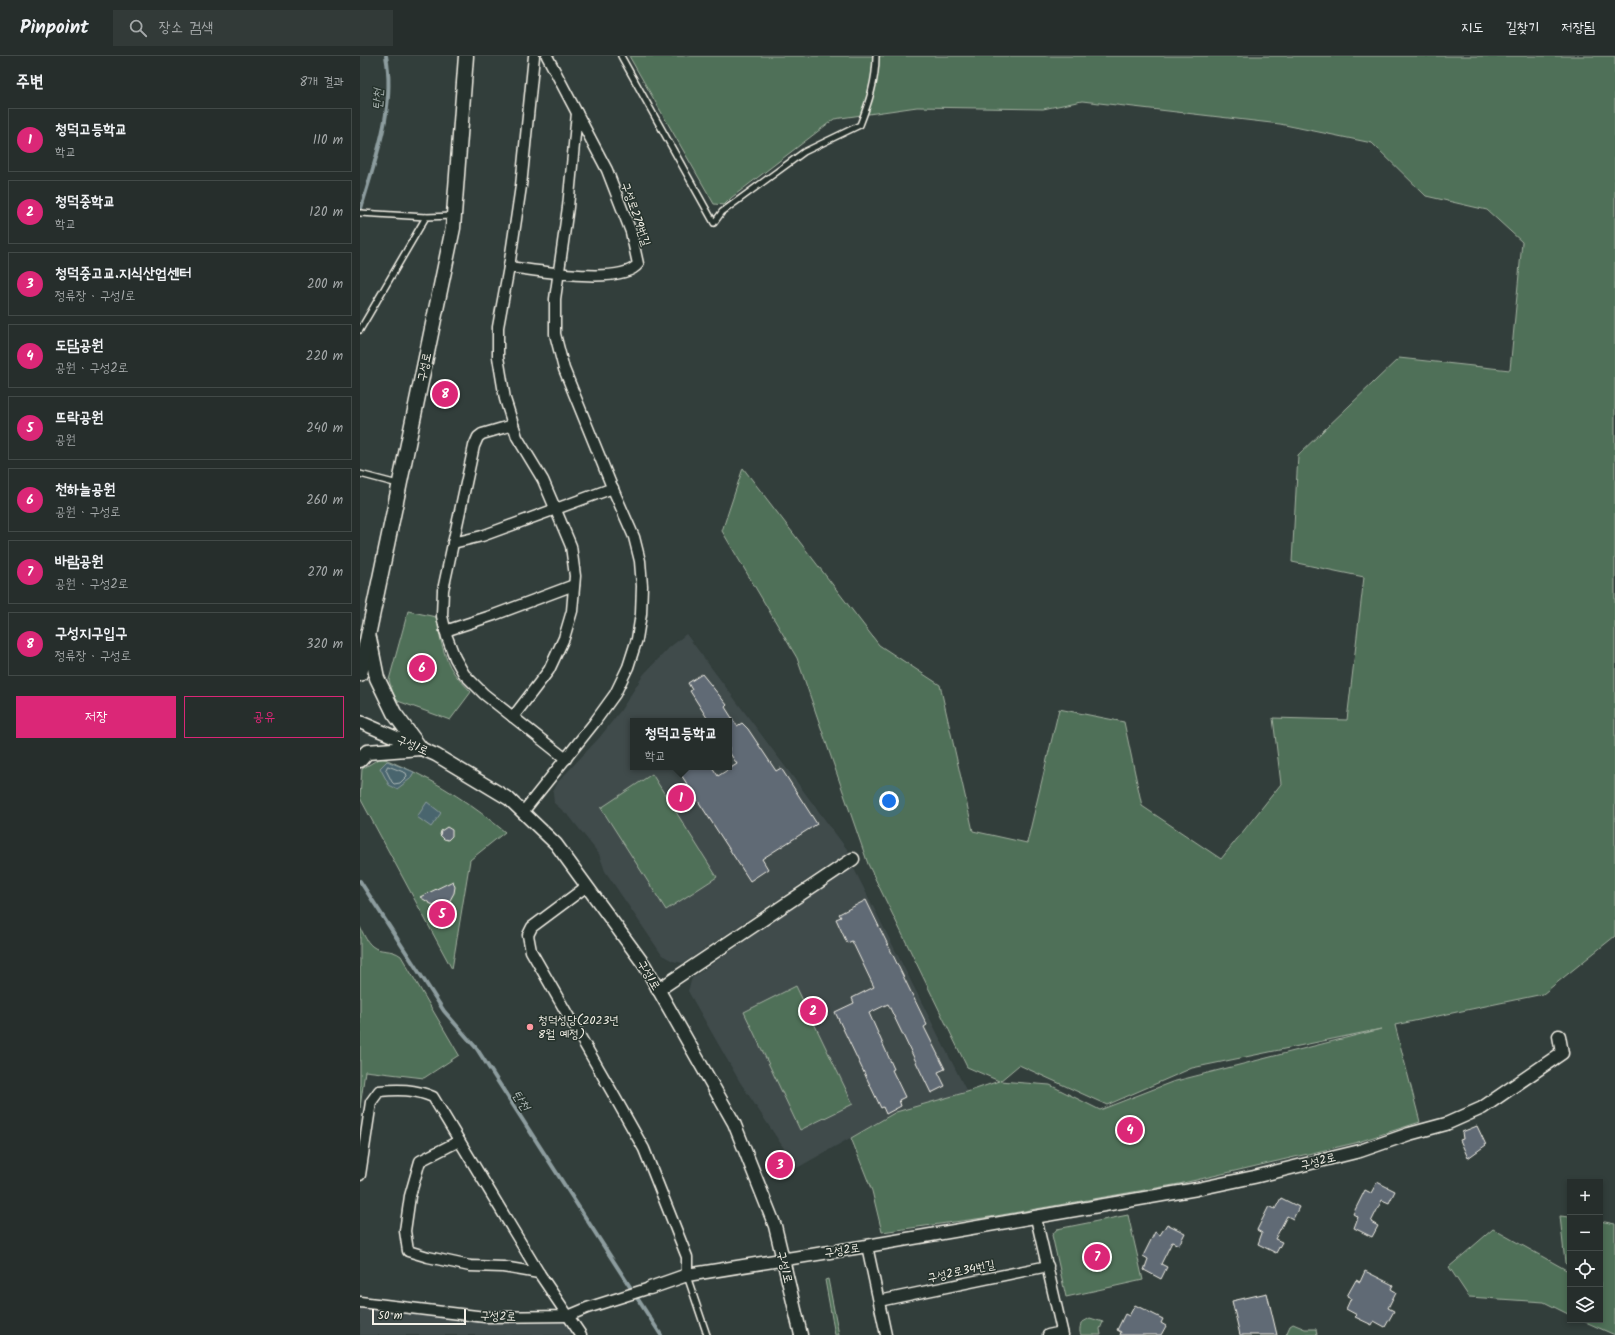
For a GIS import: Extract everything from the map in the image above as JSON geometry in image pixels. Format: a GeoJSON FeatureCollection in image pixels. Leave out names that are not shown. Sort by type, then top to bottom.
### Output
{"type":"FeatureCollection","features":[{"type":"Feature","properties":{"kind":"main road","name":"구성로"},"geometry":{"type":"LineString","coordinates":[[360,674],[453,228],[466,56]]}},
{"type":"Feature","properties":{"kind":"main road"},"geometry":{"type":"LineString","coordinates":[[368,631],[377,678],[394,713],[420,748]]}},
{"type":"Feature","properties":{"kind":"main road"},"geometry":{"type":"LineString","coordinates":[[360,760],[367,752],[420,748]]}},
{"type":"Feature","properties":{"kind":"street"},"geometry":{"type":"LineString","coordinates":[[513,717],[549,670],[564,638],[572,610],[575,576],[571,546],[543,480],[517,437],[505,399],[498,356],[498,327],[521,186],[534,56]]}},
{"type":"Feature","properties":{"kind":"street","name":"구성로279번길"},"geometry":{"type":"LineString","coordinates":[[509,267],[586,276],[631,271],[638,264],[631,232],[606,170],[547,56]]}},
{"type":"Feature","properties":{"kind":"street"},"geometry":{"type":"LineString","coordinates":[[523,812],[566,759],[615,694],[628,667],[637,639],[641,614],[642,586],[640,561],[634,537],[562,362],[555,334],[555,299],[568,207],[577,113]]}},
{"type":"Feature","properties":{"kind":"street"},"geometry":{"type":"LineString","coordinates":[[513,425],[482,434],[478,437],[474,446],[443,590],[442,616],[455,658],[464,674],[484,694],[566,759]]}},
{"type":"Feature","properties":{"kind":"street"},"geometry":{"type":"LineString","coordinates":[[453,543],[482,536],[613,488]]}},
{"type":"Feature","properties":{"kind":"street"},"geometry":{"type":"LineString","coordinates":[[446,631],[574,585]]}},
{"type":"Feature","properties":{"kind":"street","name":"구성1로"},"geometry":{"type":"LineString","coordinates":[[360,722],[436,755],[509,798],[556,844],[587,886],[644,966],[734,1123],[775,1226],[801,1335]]}},
{"type":"Feature","properties":{"kind":"street"},"geometry":{"type":"LineString","coordinates":[[658,990],[853,859]]}},
{"type":"Feature","properties":{"kind":"street"},"geometry":{"type":"LineString","coordinates":[[587,886],[532,927],[528,935],[531,951],[644,1149],[687,1257],[687,1275]]}},
{"type":"Feature","properties":{"kind":"street","name":"구성2로"},"geometry":{"type":"LineString","coordinates":[[360,1302],[485,1317],[568,1316],[587,1308],[687,1275],[1036,1218],[1254,1177],[1360,1151],[1409,1134],[1446,1124],[1482,1108],[1562,1053],[1559,1036]]}},
{"type":"Feature","properties":{"kind":"street"},"geometry":{"type":"LineString","coordinates":[[360,1175],[371,1102],[379,1090],[405,1090],[421,1092],[433,1097],[540,1273],[581,1335]]}},
{"type":"Feature","properties":{"kind":"street"},"geometry":{"type":"LineString","coordinates":[[459,1141],[420,1161],[410,1196],[405,1231],[408,1251],[470,1266],[503,1267],[540,1273]]}},
{"type":"Feature","properties":{"kind":"street"},"geometry":{"type":"LineString","coordinates":[[1036,1218],[1063,1333],[1048,1335]]}},
{"type":"Feature","properties":{"kind":"street"},"geometry":{"type":"LineString","coordinates":[[867,1246],[886,1335]]}},
{"type":"Feature","properties":{"kind":"street","name":"구성2로34번길"},"geometry":{"type":"LineString","coordinates":[[879,1301],[1048,1266]]}},
{"type":"Feature","properties":{"kind":"lane"},"geometry":{"type":"LineString","coordinates":[[621,56],[714,223],[722,212],[804,152],[860,125],[870,99],[875,76],[876,56]]}},
{"type":"Feature","properties":{"kind":"lane"},"geometry":{"type":"LineString","coordinates":[[360,213],[426,217],[454,216]]}},
{"type":"Feature","properties":{"kind":"lane"},"geometry":{"type":"LineString","coordinates":[[360,330],[426,217]]}},
{"type":"Feature","properties":{"kind":"lane"},"geometry":{"type":"LineString","coordinates":[[360,474],[399,484]]}},
{"type":"Feature","properties":{"kind":"lane"},"geometry":{"type":"LineString","coordinates":[[687,1275],[707,1335]]}},
{"type":"Feature","properties":{"kind":"shaded area"},"geometry":{"type":"Polygon","coordinates":[[[686,634],[849,852],[683,963],[673,961],[662,955],[605,871],[599,854],[570,817],[554,803],[553,792],[558,782],[600,737],[621,710],[644,674],[669,648],[686,634]]]}},
{"type":"Feature","properties":{"kind":"shaded area"},"geometry":{"type":"Polygon","coordinates":[[[853,867],[967,1092],[896,1112],[797,1168],[740,1082],[688,991],[692,978],[853,867]]]}},
{"type":"Feature","properties":{"kind":"shaded area"},"geometry":{"type":"Polygon","coordinates":[[[360,1302],[485,1317],[568,1316],[581,1335],[360,1335],[360,1302]]]}},
{"type":"Feature","properties":{"kind":"green space"},"geometry":{"type":"Polygon","coordinates":[[[629,56],[1615,56],[1615,936],[1543,994],[1395,1025],[1420,1122],[1355,1143],[1179,1184],[990,1217],[882,1232],[872,1191],[851,1138],[896,1112],[967,1092],[999,1081],[967,1067],[868,864],[797,658],[722,531],[743,468],[879,645],[940,685],[973,831],[1027,843],[1059,709],[1124,722],[1142,806],[1221,859],[1281,784],[1273,718],[1347,720],[1364,577],[1292,562],[1298,455],[1399,358],[1510,370],[1522,242],[1487,210],[1426,196],[1372,143],[1280,124],[1082,101],[1043,109],[917,107],[834,119],[731,198],[724,205],[714,204],[629,56]],[[1381,1029],[1192,1068],[1107,1105],[1019,1065],[1000,1081],[1050,1085],[1100,1110],[1172,1082],[1381,1029]]]}},
{"type":"Feature","properties":{"kind":"green space"},"geometry":{"type":"Polygon","coordinates":[[[408,611],[436,617],[442,646],[450,667],[471,692],[450,720],[395,700],[389,680],[408,611]]]}},
{"type":"Feature","properties":{"kind":"green space"},"geometry":{"type":"Polygon","coordinates":[[[380,758],[389,760],[430,780],[469,804],[505,832],[470,860],[452,969],[360,798],[362,769],[380,758]]]}},
{"type":"Feature","properties":{"kind":"green space"},"geometry":{"type":"Polygon","coordinates":[[[652,774],[717,877],[666,910],[601,808],[652,774]]]}},
{"type":"Feature","properties":{"kind":"green space"},"geometry":{"type":"Polygon","coordinates":[[[360,927],[366,939],[372,946],[401,956],[459,1055],[424,1078],[365,1071],[360,1108],[360,927]]]}},
{"type":"Feature","properties":{"kind":"green space"},"geometry":{"type":"Polygon","coordinates":[[[796,986],[853,1104],[800,1130],[744,1012],[796,986]]]}},
{"type":"Feature","properties":{"kind":"green space"},"geometry":{"type":"Polygon","coordinates":[[[1128,1215],[1143,1280],[1066,1297],[1052,1235],[1057,1229],[1128,1215]]]}},
{"type":"Feature","properties":{"kind":"green space"},"geometry":{"type":"Polygon","coordinates":[[[1560,1216],[1567,1217],[1567,1265],[1565,1263],[1560,1216]]]}},
{"type":"Feature","properties":{"kind":"green space"},"geometry":{"type":"Polygon","coordinates":[[[1603,1222],[1615,1224],[1615,1335],[1588,1323],[1603,1323],[1603,1222]]]}},
{"type":"Feature","properties":{"kind":"green space"},"geometry":{"type":"Polygon","coordinates":[[[1493,1229],[1567,1270],[1567,1314],[1544,1302],[1469,1297],[1449,1267],[1493,1229]]]}},
{"type":"Feature","properties":{"kind":"green space"},"geometry":{"type":"Polygon","coordinates":[[[828,1279],[839,1335],[835,1335],[825,1280],[828,1279]]]}},
{"type":"Feature","properties":{"kind":"green space"},"geometry":{"type":"Polygon","coordinates":[[[1090,1318],[1103,1322],[1100,1329],[1101,1335],[1081,1335],[1081,1323],[1090,1318]]]}},
{"type":"Feature","properties":{"kind":"green space"},"geometry":{"type":"Polygon","coordinates":[[[1293,1324],[1305,1329],[1316,1329],[1317,1335],[1286,1335],[1290,1326],[1293,1324]]]}},
{"type":"Feature","properties":{"kind":"water"},"geometry":{"type":"Polygon","coordinates":[[[387,761],[414,772],[410,779],[397,789],[389,785],[380,768],[387,761]]]}},
{"type":"Feature","properties":{"kind":"water"},"geometry":{"type":"Polygon","coordinates":[[[427,802],[441,813],[431,827],[417,817],[427,802]]]}},
{"type":"Feature","properties":{"kind":"building"},"geometry":{"type":"Polygon","coordinates":[[[702,674],[727,705],[725,707],[732,718],[707,718],[690,691],[692,690],[688,683],[702,674]]]}},
{"type":"Feature","properties":{"kind":"building"},"geometry":{"type":"Polygon","coordinates":[[[732,718],[737,726],[742,723],[748,729],[776,771],[781,768],[817,824],[762,859],[768,869],[750,881],[678,770],[714,770],[718,776],[728,770],[732,770],[732,767],[737,764],[732,756],[732,718]]]}},
{"type":"Feature","properties":{"kind":"building"},"geometry":{"type":"Polygon","coordinates":[[[447,827],[452,830],[452,836],[448,840],[444,839],[440,835],[441,831],[447,827]]]}},
{"type":"Feature","properties":{"kind":"building"},"geometry":{"type":"Polygon","coordinates":[[[453,881],[455,887],[454,893],[449,902],[445,904],[438,906],[431,904],[420,897],[453,881]]]}},
{"type":"Feature","properties":{"kind":"building"},"geometry":{"type":"Polygon","coordinates":[[[866,900],[927,1025],[924,1027],[945,1069],[938,1072],[945,1086],[931,1093],[888,1004],[869,1013],[894,1069],[892,1070],[905,1097],[899,1100],[901,1106],[886,1114],[883,1107],[881,1108],[835,1012],[854,1003],[852,998],[874,987],[852,941],[847,943],[836,919],[841,917],[839,914],[866,900]]]}},
{"type":"Feature","properties":{"kind":"building"},"geometry":{"type":"Polygon","coordinates":[[[1477,1126],[1486,1145],[1468,1158],[1460,1140],[1463,1139],[1462,1132],[1477,1126]]]}},
{"type":"Feature","properties":{"kind":"building"},"geometry":{"type":"Polygon","coordinates":[[[1377,1182],[1395,1191],[1389,1203],[1382,1200],[1371,1222],[1378,1226],[1372,1237],[1354,1228],[1358,1217],[1353,1214],[1365,1190],[1371,1193],[1377,1182]]]}},
{"type":"Feature","properties":{"kind":"building"},"geometry":{"type":"Polygon","coordinates":[[[1281,1198],[1299,1207],[1293,1219],[1287,1216],[1275,1239],[1282,1242],[1276,1253],[1258,1244],[1262,1233],[1257,1230],[1269,1206],[1275,1209],[1281,1198]]]}},
{"type":"Feature","properties":{"kind":"building"},"geometry":{"type":"Polygon","coordinates":[[[1167,1224],[1185,1233],[1179,1245],[1172,1242],[1161,1264],[1167,1267],[1161,1279],[1144,1270],[1148,1259],[1143,1256],[1155,1232],[1160,1235],[1167,1224]]]}},
{"type":"Feature","properties":{"kind":"building"},"geometry":{"type":"Polygon","coordinates":[[[1365,1271],[1393,1285],[1391,1289],[1396,1292],[1388,1308],[1394,1311],[1385,1327],[1374,1321],[1372,1325],[1355,1317],[1357,1315],[1346,1309],[1351,1298],[1347,1296],[1356,1280],[1360,1282],[1365,1271]]]}},
{"type":"Feature","properties":{"kind":"building"},"geometry":{"type":"Polygon","coordinates":[[[1267,1293],[1277,1335],[1240,1335],[1232,1301],[1267,1293]]]}},
{"type":"Feature","properties":{"kind":"building"},"geometry":{"type":"Polygon","coordinates":[[[1135,1305],[1163,1319],[1161,1323],[1166,1326],[1161,1335],[1120,1335],[1121,1332],[1117,1330],[1125,1314],[1129,1316],[1135,1305]]]}},
{"type":"Feature","properties":{"kind":"waterway","name":"탄천"},"geometry":{"type":"LineString","coordinates":[[360,212],[377,154],[386,115],[388,95],[386,56]]}},
{"type":"Feature","properties":{"kind":"waterway","name":"탄천"},"geometry":{"type":"LineString","coordinates":[[360,881],[444,1011],[477,1049],[661,1335]]}},
{"type":"Feature","properties":{"kind":"place","name":"구성지구입구"},"geometry":{"type":"Point","coordinates":[445,394]}},
{"type":"Feature","properties":{"kind":"place","name":"천하늘공원"},"geometry":{"type":"Point","coordinates":[422,668]}},
{"type":"Feature","properties":{"kind":"place","name":"청덕고등학교"},"geometry":{"type":"Point","coordinates":[681,798]}},
{"type":"Feature","properties":{"kind":"place","name":"뜨락공원"},"geometry":{"type":"Point","coordinates":[442,914]}},
{"type":"Feature","properties":{"kind":"place","name":"청덕중학교"},"geometry":{"type":"Point","coordinates":[813,1011]}},
{"type":"Feature","properties":{"kind":"place","name":"청덕성당(2023년 8월 예정)"},"geometry":{"type":"Point","coordinates":[530,1027]}},
{"type":"Feature","properties":{"kind":"place","name":"도담공원"},"geometry":{"type":"Point","coordinates":[1130,1130]}},
{"type":"Feature","properties":{"kind":"place","name":"청덕중고교.지식산업센터"},"geometry":{"type":"Point","coordinates":[780,1165]}},
{"type":"Feature","properties":{"kind":"place","name":"바람공원"},"geometry":{"type":"Point","coordinates":[1097,1257]}}]}
